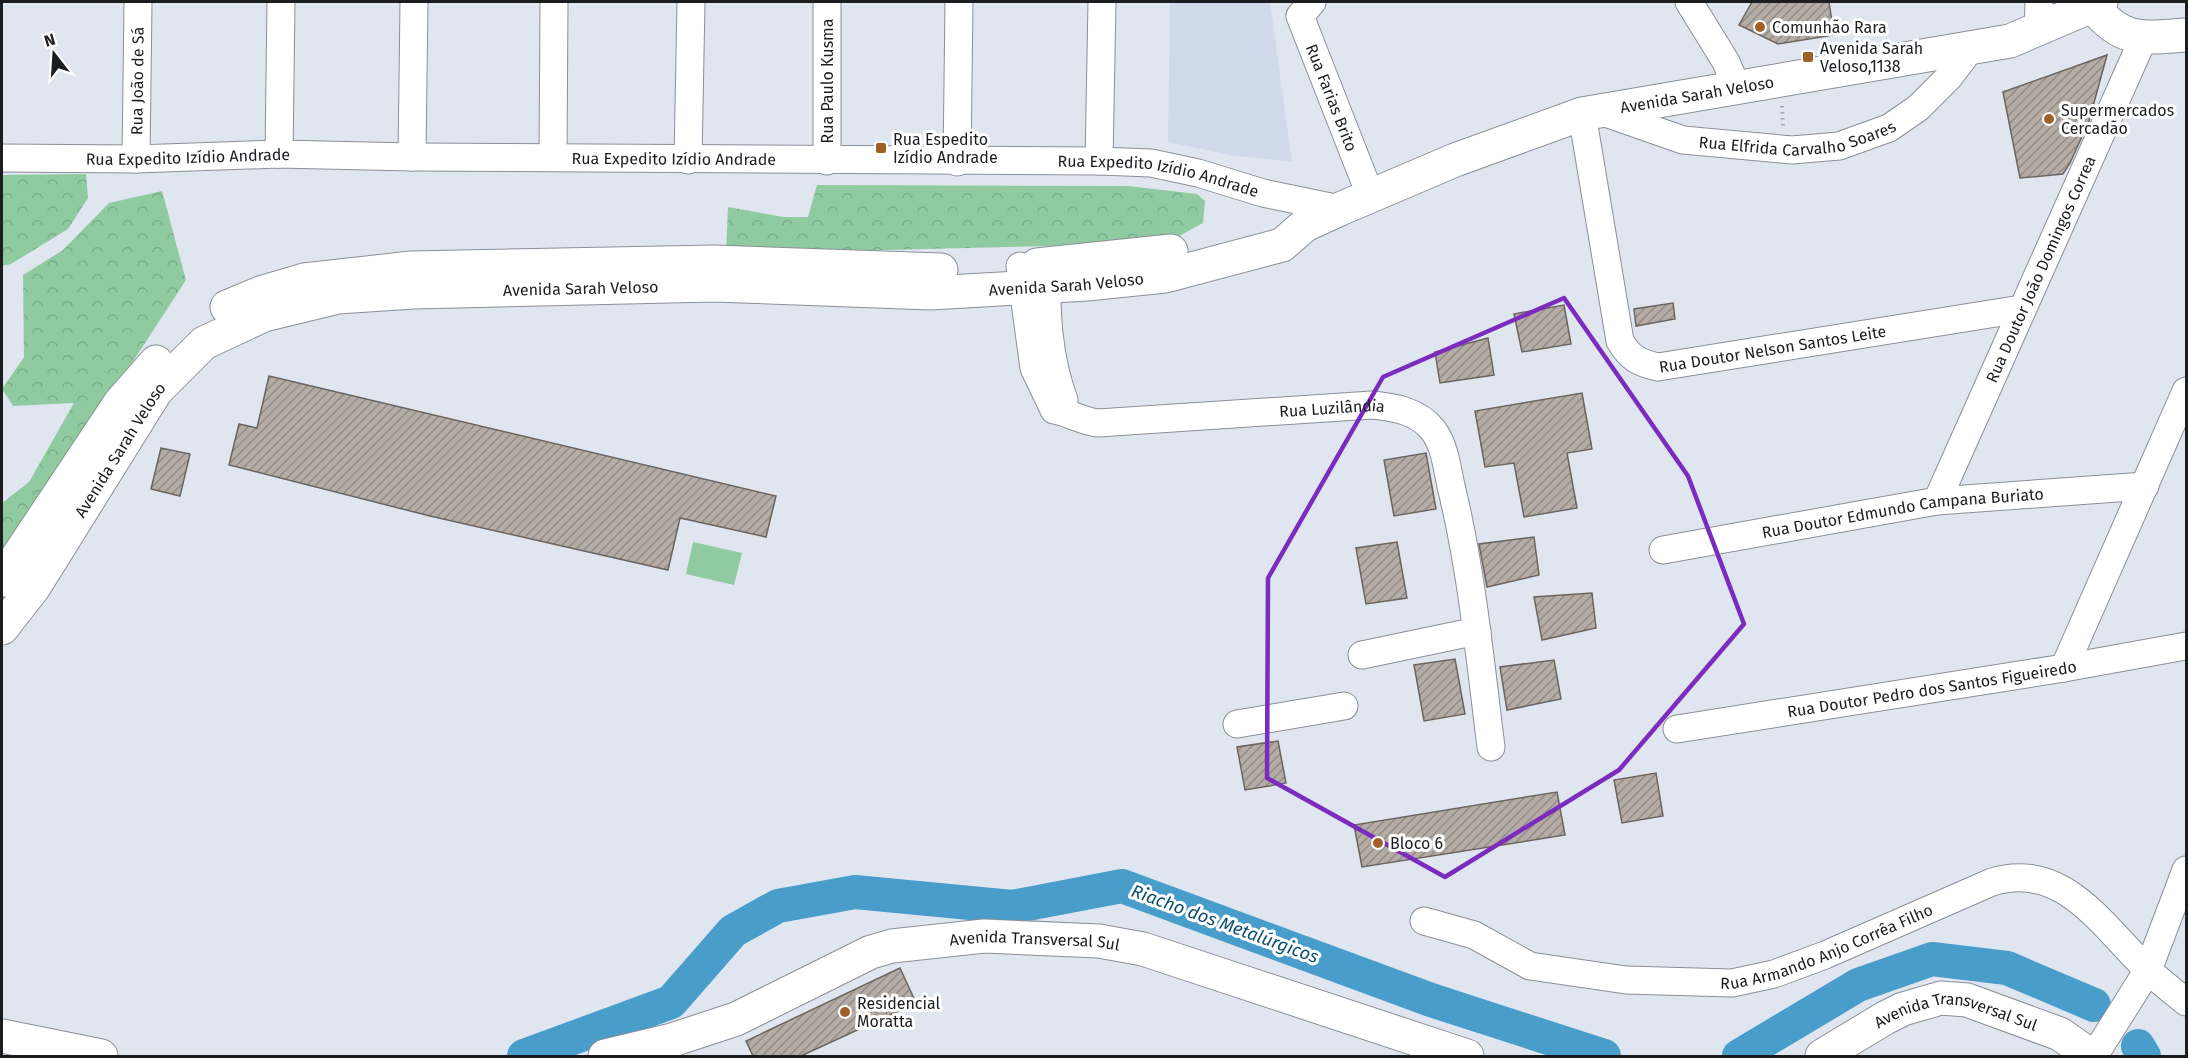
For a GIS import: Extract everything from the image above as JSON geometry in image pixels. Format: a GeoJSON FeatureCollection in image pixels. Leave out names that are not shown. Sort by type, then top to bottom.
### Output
{"type":"FeatureCollection","features":[{"type":"Feature","properties":{"kind":"main road","name":"Avenida Sarah Veloso"},"geometry":{"type":"LineString","coordinates":[[2,580],[120,403],[162,355],[199,322],[263,292],[304,280],[411,268],[714,262],[1034,275],[1086,284],[1165,276],[1236,259],[1281,245],[1305,225],[1340,209],[1455,160],[1589,112],[2010,41],[2039,16],[2097,4]]}},
{"type":"Feature","properties":{"kind":"main road"},"geometry":{"type":"LineString","coordinates":[[2097,4],[2107,23],[2116,29],[2171,34]]}},
{"type":"Feature","properties":{"kind":"main road","name":"Avenida Sarah Veloso"},"geometry":{"type":"LineString","coordinates":[[2,628],[96,505],[156,391],[204,343],[264,315],[312,302],[413,292],[714,285],[930,293],[1034,275]]}},
{"type":"Feature","properties":{"kind":"main road","name":"Avenida Transversal Sul"},"geometry":{"type":"LineString","coordinates":[[604,1056],[672,1040],[736,1019],[871,952],[929,940],[984,936],[1099,941],[1143,949],[1467,1056]]}},
{"type":"Feature","properties":{"kind":"main road","name":"Avenida Transversal Sul"},"geometry":{"type":"LineString","coordinates":[[1822,1056],[1903,1009],[1941,998],[1967,1000],[2060,1034],[2092,1056]]}},
{"type":"Feature","properties":{"kind":"main road"},"geometry":{"type":"LineString","coordinates":[[2,1036],[101,1056]]}},
{"type":"Feature","properties":{"kind":"street","name":"Rua João de Sá"},"geometry":{"type":"LineString","coordinates":[[136,159],[138,2]]}},
{"type":"Feature","properties":{"kind":"street"},"geometry":{"type":"LineString","coordinates":[[279,154],[281,2]]}},
{"type":"Feature","properties":{"kind":"street"},"geometry":{"type":"LineString","coordinates":[[412,158],[414,2]]}},
{"type":"Feature","properties":{"kind":"street"},"geometry":{"type":"LineString","coordinates":[[553,157],[554,2]]}},
{"type":"Feature","properties":{"kind":"street"},"geometry":{"type":"LineString","coordinates":[[688,160],[691,2]]}},
{"type":"Feature","properties":{"kind":"street","name":"Rua Paulo Kusma"},"geometry":{"type":"LineString","coordinates":[[827,2],[827,160]]}},
{"type":"Feature","properties":{"kind":"street"},"geometry":{"type":"LineString","coordinates":[[957,162],[960,2]]}},
{"type":"Feature","properties":{"kind":"street"},"geometry":{"type":"LineString","coordinates":[[1099,161],[1102,2]]}},
{"type":"Feature","properties":{"kind":"street","name":"Rua Farias Brito"},"geometry":{"type":"LineString","coordinates":[[1312,2],[1300,16],[1371,197]]}},
{"type":"Feature","properties":{"kind":"street"},"geometry":{"type":"LineString","coordinates":[[1689,2],[1726,62],[1737,88]]}},
{"type":"Feature","properties":{"kind":"street","name":"Rua Doutor João Domingos Correa"},"geometry":{"type":"LineString","coordinates":[[1937,501],[2021,309],[2171,34]]}},
{"type":"Feature","properties":{"kind":"street","name":"Rua Elfrida Carvalho Soares"},"geometry":{"type":"LineString","coordinates":[[1589,112],[1683,140],[1792,150],[1839,146],[1889,128],[1918,108],[1949,77],[1971,48]]}},
{"type":"Feature","properties":{"kind":"street","name":"Rua Doutor Nelson Santos Leite"},"geometry":{"type":"LineString","coordinates":[[1589,112],[1620,341],[1629,356],[1644,364],[1658,367],[2021,309]]}},
{"type":"Feature","properties":{"kind":"street","name":"Rua Expedito Izídio Andrade"},"geometry":{"type":"LineString","coordinates":[[2,158],[136,159],[279,154],[412,158],[1099,161],[1160,165],[1198,173],[1263,193],[1340,209]]}},
{"type":"Feature","properties":{"kind":"street"},"geometry":{"type":"LineString","coordinates":[[1034,275],[1059,387],[1069,412]]}},
{"type":"Feature","properties":{"kind":"street","name":"Rua Luzilândia"},"geometry":{"type":"LineString","coordinates":[[1034,275],[1034,368],[1054,410],[1069,412],[1080,420],[1098,423],[1372,405],[1394,407],[1417,416],[1432,430],[1441,444],[1456,508],[1477,631],[1491,747]]}},
{"type":"Feature","properties":{"kind":"street"},"geometry":{"type":"LineString","coordinates":[[2064,668],[2187,392]]}},
{"type":"Feature","properties":{"kind":"street","name":"Rua Doutor Edmundo Campana Buriato"},"geometry":{"type":"LineString","coordinates":[[1663,550],[1937,501],[2145,486]]}},
{"type":"Feature","properties":{"kind":"street"},"geometry":{"type":"LineString","coordinates":[[1362,656],[1477,631]]}},
{"type":"Feature","properties":{"kind":"street","name":"Rua Doutor Pedro dos Santos Figueiredo"},"geometry":{"type":"LineString","coordinates":[[1677,729],[2064,668],[2187,646]]}},
{"type":"Feature","properties":{"kind":"street"},"geometry":{"type":"LineString","coordinates":[[1237,724],[1344,706]]}},
{"type":"Feature","properties":{"kind":"street"},"geometry":{"type":"LineString","coordinates":[[2092,1056],[2148,970],[2187,870]]}},
{"type":"Feature","properties":{"kind":"street","name":"Rua Armando Anjo Corrêa Filho"},"geometry":{"type":"LineString","coordinates":[[1424,921],[1474,935],[1530,966],[1626,980],[1732,983],[1774,974],[1825,955],[1992,882],[2013,876],[2035,877],[2085,904],[2148,970],[2187,1002]]}},
{"type":"Feature","properties":{"kind":"path"},"geometry":{"type":"LineString","coordinates":[[1781,104],[1783,119]]}},
{"type":"Feature","properties":{"kind":"highlighted area"},"geometry":{"type":"Polygon","coordinates":[[[1564,298],[1688,476],[1744,624],[1619,770],[1445,877],[1267,778],[1268,578],[1383,377],[1564,298]]]}},
{"type":"Feature","properties":{"kind":"shaded area"},"geometry":{"type":"Polygon","coordinates":[[[1170,2],[1270,2],[1292,162],[1230,155],[1168,142],[1170,2]]]}},
{"type":"Feature","properties":{"kind":"green space"},"geometry":{"type":"Polygon","coordinates":[[[86,174],[88,198],[68,229],[11,264],[2,266],[2,175],[86,174]]]}},
{"type":"Feature","properties":{"kind":"green space"},"geometry":{"type":"Polygon","coordinates":[[[817,185],[1128,186],[1197,194],[1205,201],[1203,223],[1166,243],[726,254],[728,207],[783,217],[808,217],[817,185]]]}},
{"type":"Feature","properties":{"kind":"green space"},"geometry":{"type":"Polygon","coordinates":[[[162,191],[186,280],[18,538],[2,553],[2,503],[29,482],[74,403],[13,406],[2,389],[24,357],[23,275],[63,250],[109,203],[162,191]]]}},
{"type":"Feature","properties":{"kind":"green space"},"geometry":{"type":"Polygon","coordinates":[[[693,542],[742,553],[734,585],[686,574],[693,542]]]}},
{"type":"Feature","properties":{"kind":"building"},"geometry":{"type":"Polygon","coordinates":[[[1752,2],[1829,2],[1834,35],[1778,44],[1739,25],[1752,2]]]}},
{"type":"Feature","properties":{"kind":"building","name":"Supermercados Cercadão"},"geometry":{"type":"Polygon","coordinates":[[[2107,55],[2089,121],[2063,174],[2020,178],[2003,92],[2107,55]]]}},
{"type":"Feature","properties":{"kind":"building"},"geometry":{"type":"Polygon","coordinates":[[[1673,303],[1675,319],[1636,326],[1634,309],[1673,303]]]}},
{"type":"Feature","properties":{"kind":"building"},"geometry":{"type":"Polygon","coordinates":[[[1564,305],[1571,344],[1522,352],[1514,314],[1564,305]]]}},
{"type":"Feature","properties":{"kind":"building"},"geometry":{"type":"Polygon","coordinates":[[[1488,338],[1494,375],[1440,383],[1435,352],[1488,338]]]}},
{"type":"Feature","properties":{"kind":"building"},"geometry":{"type":"Polygon","coordinates":[[[269,376],[776,496],[766,537],[680,518],[668,570],[430,516],[229,465],[239,424],[257,428],[269,376]]]}},
{"type":"Feature","properties":{"kind":"building"},"geometry":{"type":"Polygon","coordinates":[[[1582,393],[1592,449],[1567,453],[1577,508],[1524,517],[1514,463],[1485,467],[1475,411],[1582,393]]]}},
{"type":"Feature","properties":{"kind":"building"},"geometry":{"type":"Polygon","coordinates":[[[161,448],[190,454],[180,496],[151,489],[161,448]]]}},
{"type":"Feature","properties":{"kind":"building"},"geometry":{"type":"Polygon","coordinates":[[[1426,453],[1436,509],[1394,516],[1384,460],[1426,453]]]}},
{"type":"Feature","properties":{"kind":"building"},"geometry":{"type":"Polygon","coordinates":[[[1534,537],[1539,575],[1487,587],[1479,544],[1534,537]]]}},
{"type":"Feature","properties":{"kind":"building"},"geometry":{"type":"Polygon","coordinates":[[[1397,542],[1407,598],[1366,604],[1356,548],[1397,542]]]}},
{"type":"Feature","properties":{"kind":"building"},"geometry":{"type":"Polygon","coordinates":[[[1592,593],[1596,628],[1542,640],[1534,597],[1592,593]]]}},
{"type":"Feature","properties":{"kind":"building"},"geometry":{"type":"Polygon","coordinates":[[[1455,659],[1465,714],[1424,721],[1414,665],[1455,659]]]}},
{"type":"Feature","properties":{"kind":"building"},"geometry":{"type":"Polygon","coordinates":[[[1554,660],[1561,699],[1507,710],[1500,667],[1554,660]]]}},
{"type":"Feature","properties":{"kind":"building"},"geometry":{"type":"Polygon","coordinates":[[[1278,741],[1286,783],[1245,790],[1237,747],[1278,741]]]}},
{"type":"Feature","properties":{"kind":"building"},"geometry":{"type":"Polygon","coordinates":[[[1656,773],[1663,816],[1622,823],[1614,780],[1656,773]]]}},
{"type":"Feature","properties":{"kind":"building"},"geometry":{"type":"Polygon","coordinates":[[[1557,792],[1565,835],[1362,867],[1354,825],[1557,792]]]}},
{"type":"Feature","properties":{"kind":"building","name":"Residencial Moratta"},"geometry":{"type":"Polygon","coordinates":[[[900,968],[916,1003],[801,1056],[753,1056],[746,1041],[900,968]]]}},
{"type":"Feature","properties":{"kind":"waterway","name":"Riacho dos Metalúrgicos"},"geometry":{"type":"LineString","coordinates":[[524,1056],[671,1002],[733,931],[778,906],[855,892],[1012,907],[1122,886],[1431,1000],[1604,1056]]}},
{"type":"Feature","properties":{"kind":"waterway","name":"Riacho dos Metalúrgicos"},"geometry":{"type":"LineString","coordinates":[[1739,1056],[1858,985],[1932,959],[2007,968],[2094,1005]]}},
{"type":"Feature","properties":{"kind":"waterway","name":"Riacho dos Metalúrgicos"},"geometry":{"type":"LineString","coordinates":[[2138,1046],[2144,1056]]}},
{"type":"Feature","properties":{"kind":"place","name":"Comunhão Rara"},"geometry":{"type":"Point","coordinates":[1760,27]}},
{"type":"Feature","properties":{"kind":"place","name":"Avenida Sarah Veloso,1138"},"geometry":{"type":"Point","coordinates":[1808,57]}},
{"type":"Feature","properties":{"kind":"place","name":"Supermercados Cercadão"},"geometry":{"type":"Point","coordinates":[2049,119]}},
{"type":"Feature","properties":{"kind":"place","name":"Rua Espedito Izídio Andrade"},"geometry":{"type":"Point","coordinates":[881,148]}},
{"type":"Feature","properties":{"kind":"place","name":"Bloco 6"},"geometry":{"type":"Point","coordinates":[1378,843]}},
{"type":"Feature","properties":{"kind":"place","name":"Residencial Moratta"},"geometry":{"type":"Point","coordinates":[845,1012]}}]}
